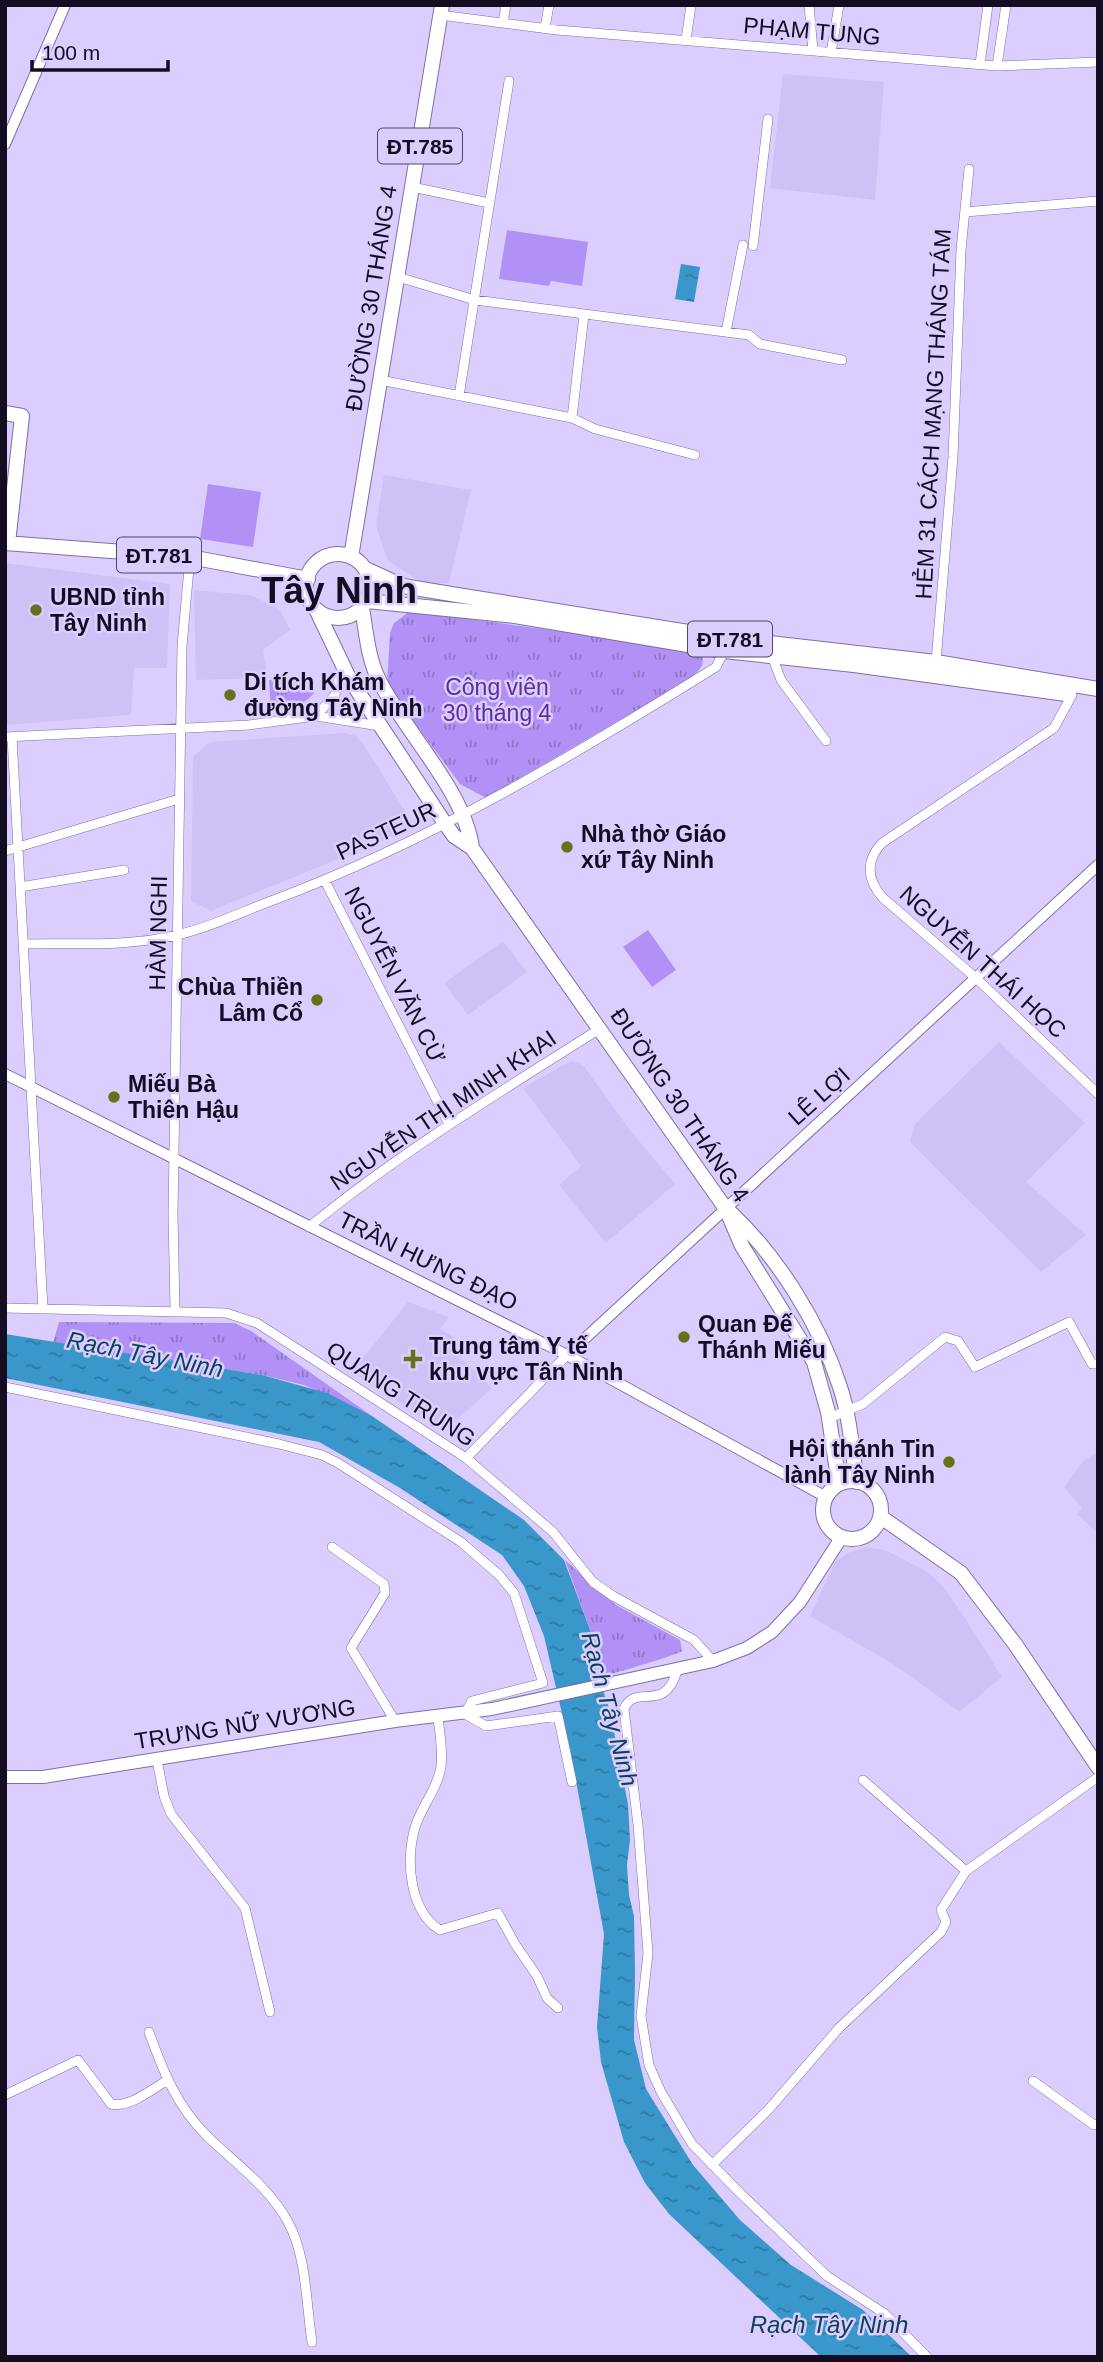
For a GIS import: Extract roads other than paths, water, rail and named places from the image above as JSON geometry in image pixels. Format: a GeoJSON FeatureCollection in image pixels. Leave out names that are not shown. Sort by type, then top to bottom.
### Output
{"type":"FeatureCollection","features":[{"type":"Feature","properties":{"kind":"main road","name":"ĐƯỜNG 30 THÁNG 4"},"geometry":{"type":"LineString","coordinates":[[351,557],[441,10]]}},
{"type":"Feature","properties":{"kind":"main road"},"geometry":{"type":"LineString","coordinates":[[5,413],[22,416],[7,543]]}},
{"type":"Feature","properties":{"kind":"main road","name":"ĐT.781"},"geometry":{"type":"LineString","coordinates":[[7,543],[190,557],[308,579]]}},
{"type":"Feature","properties":{"kind":"main road"},"geometry":{"type":"LineString","coordinates":[[342,554],[351,557],[366,569],[370,586],[364,604],[340,618],[316,609],[308,595],[308,579],[311,570],[324,558],[342,554]]}},
{"type":"Feature","properties":{"kind":"main road","name":"ĐT.781"},"geometry":{"type":"LineString","coordinates":[[366,569],[403,586],[725,645]]}},
{"type":"Feature","properties":{"kind":"main road","name":"ĐƯỜNG 30 THÁNG 4"},"geometry":{"type":"LineString","coordinates":[[364,604],[378,680],[423,746],[463,816],[470,832],[472,848]]}},
{"type":"Feature","properties":{"kind":"main road","name":"ĐT.781"},"geometry":{"type":"LineString","coordinates":[[364,604],[515,616],[725,645],[890,663],[1072,690],[1098,689]]}},
{"type":"Feature","properties":{"kind":"main road","name":"ĐƯỜNG 30 THÁNG 4"},"geometry":{"type":"LineString","coordinates":[[316,609],[343,664],[380,727],[446,825],[454,836],[472,848],[726,1209],[742,1246],[806,1346],[822,1385],[839,1484]]}},
{"type":"Feature","properties":{"kind":"main road","name":"ĐT.781"},"geometry":{"type":"LineString","coordinates":[[890,663],[936,662],[1072,690],[1098,698]]}},
{"type":"Feature","properties":{"kind":"main road"},"geometry":{"type":"LineString","coordinates":[[726,1209],[755,1236],[800,1305],[831,1362],[846,1413],[857,1482]]}},
{"type":"Feature","properties":{"kind":"main road"},"geometry":{"type":"LineString","coordinates":[[857,1482],[875,1492],[880,1499],[881,1517],[866,1536],[849,1540],[841,1538],[826,1525],[823,1516],[825,1497],[839,1484],[857,1482]]}},
{"type":"Feature","properties":{"kind":"main road"},"geometry":{"type":"LineString","coordinates":[[881,1517],[961,1573],[1096,1760]]}},
{"type":"Feature","properties":{"kind":"main road"},"geometry":{"type":"LineString","coordinates":[[677,1671],[747,1648],[772,1632],[800,1602],[841,1538]]}},
{"type":"Feature","properties":{"kind":"main road","name":"TRƯNG NỮ VƯƠNG"},"geometry":{"type":"LineString","coordinates":[[5,1777],[43,1777],[396,1721],[465,1714],[677,1671]]}},
{"type":"Feature","properties":{"kind":"street"},"geometry":{"type":"LineString","coordinates":[[5,144],[65,5]]}},
{"type":"Feature","properties":{"kind":"street"},"geometry":{"type":"LineString","coordinates":[[503,23],[506,5]]}},
{"type":"Feature","properties":{"kind":"street"},"geometry":{"type":"LineString","coordinates":[[545,28],[549,5]]}},
{"type":"Feature","properties":{"kind":"street"},"geometry":{"type":"LineString","coordinates":[[686,40],[691,5]]}},
{"type":"Feature","properties":{"kind":"street"},"geometry":{"type":"LineString","coordinates":[[809,5],[813,51]]}},
{"type":"Feature","properties":{"kind":"street"},"geometry":{"type":"LineString","coordinates":[[831,53],[839,5]]}},
{"type":"Feature","properties":{"kind":"street"},"geometry":{"type":"LineString","coordinates":[[980,64],[988,5]]}},
{"type":"Feature","properties":{"kind":"street"},"geometry":{"type":"LineString","coordinates":[[997,66],[1006,5]]}},
{"type":"Feature","properties":{"kind":"street","name":"PHẠM TUNG"},"geometry":{"type":"LineString","coordinates":[[441,10],[503,23],[545,28],[831,53],[997,66],[1098,62]]}},
{"type":"Feature","properties":{"kind":"street"},"geometry":{"type":"LineString","coordinates":[[459,396],[509,81]]}},
{"type":"Feature","properties":{"kind":"street"},"geometry":{"type":"LineString","coordinates":[[726,332],[748,246],[768,119]]}},
{"type":"Feature","properties":{"kind":"street","name":"HẺM 31 CÁCH MẠNG THÁNG TÁM"},"geometry":{"type":"LineString","coordinates":[[936,662],[953,457],[969,169]]}},
{"type":"Feature","properties":{"kind":"street"},"geometry":{"type":"LineString","coordinates":[[412,187],[489,203]]}},
{"type":"Feature","properties":{"kind":"street"},"geometry":{"type":"LineString","coordinates":[[965,212],[1098,201]]}},
{"type":"Feature","properties":{"kind":"street"},"geometry":{"type":"LineString","coordinates":[[398,277],[475,300],[749,335],[760,344],[842,360]]}},
{"type":"Feature","properties":{"kind":"street"},"geometry":{"type":"LineString","coordinates":[[572,418],[584,314]]}},
{"type":"Feature","properties":{"kind":"street"},"geometry":{"type":"LineString","coordinates":[[380,380],[572,418],[595,429],[695,455]]}},
{"type":"Feature","properties":{"kind":"street","name":"HÀM NGHI"},"geometry":{"type":"LineString","coordinates":[[175,1310],[174,1159],[180,727],[182,646],[190,557]]}},
{"type":"Feature","properties":{"kind":"street","name":"PASTEUR"},"geometry":{"type":"LineString","coordinates":[[24,944],[139,941],[178,935],[325,881],[446,825],[609,734],[716,667],[725,645]]}},
{"type":"Feature","properties":{"kind":"street"},"geometry":{"type":"LineString","coordinates":[[772,650],[781,680],[826,741]]}},
{"type":"Feature","properties":{"kind":"street"},"geometry":{"type":"LineString","coordinates":[[316,716],[335,695],[343,664]]}},
{"type":"Feature","properties":{"kind":"street","name":"NGUYỄN THÁI HỌC"},"geometry":{"type":"LineString","coordinates":[[1072,690],[1054,728],[882,843],[872,853],[869,874],[879,893],[977,979],[1098,1094]]}},
{"type":"Feature","properties":{"kind":"street"},"geometry":{"type":"LineString","coordinates":[[43,1309],[24,944],[9,737],[249,725],[316,716],[380,727]]}},
{"type":"Feature","properties":{"kind":"street"},"geometry":{"type":"LineString","coordinates":[[5,850],[179,799]]}},
{"type":"Feature","properties":{"kind":"street","name":"LÊ LỢI"},"geometry":{"type":"LineString","coordinates":[[567,1355],[1098,865]]}},
{"type":"Feature","properties":{"kind":"street"},"geometry":{"type":"LineString","coordinates":[[20,887],[124,870]]}},
{"type":"Feature","properties":{"kind":"street","name":"NGUYỄN VĂN CỪ"},"geometry":{"type":"LineString","coordinates":[[325,881],[449,1124]]}},
{"type":"Feature","properties":{"kind":"street","name":"NGUYỄN THỊ MINH KHAI"},"geometry":{"type":"LineString","coordinates":[[309,1227],[349,1194],[449,1124],[601,1028]]}},
{"type":"Feature","properties":{"kind":"street","name":"TRẦN HƯNG ĐẠO"},"geometry":{"type":"LineString","coordinates":[[5,1074],[567,1355],[825,1497]]}},
{"type":"Feature","properties":{"kind":"street","name":"QUANG TRUNG"},"geometry":{"type":"LineString","coordinates":[[5,1308],[226,1313],[257,1323],[466,1458],[553,1532],[593,1582],[613,1596],[694,1640],[713,1661]]}},
{"type":"Feature","properties":{"kind":"street"},"geometry":{"type":"LineString","coordinates":[[829,1418],[863,1404],[945,1337],[958,1341],[975,1367],[1069,1322],[1092,1364],[1098,1364]]}},
{"type":"Feature","properties":{"kind":"street"},"geometry":{"type":"LineString","coordinates":[[466,1458],[567,1355]]}},
{"type":"Feature","properties":{"kind":"street"},"geometry":{"type":"LineString","coordinates":[[5,1387],[322,1455],[382,1489],[461,1542],[514,1593],[543,1682],[472,1701],[465,1714],[485,1726],[558,1716],[572,1782]]}},
{"type":"Feature","properties":{"kind":"street"},"geometry":{"type":"LineString","coordinates":[[332,1547],[384,1584],[384,1593],[351,1648],[396,1721]]}},
{"type":"Feature","properties":{"kind":"street"},"geometry":{"type":"LineString","coordinates":[[677,1671],[672,1688],[667,1693],[635,1698],[624,1709],[638,1825],[648,1953],[641,2016],[649,2065],[661,2092],[692,2144],[827,2276],[885,2314],[927,2357]]}},
{"type":"Feature","properties":{"kind":"street"},"geometry":{"type":"LineString","coordinates":[[438,1718],[441,1767],[436,1787],[414,1829],[413,1890],[423,1912],[440,1930],[498,1913],[518,1951],[537,1976],[547,1998],[558,2008]]}},
{"type":"Feature","properties":{"kind":"street"},"geometry":{"type":"LineString","coordinates":[[157,1760],[163,1796],[171,1814],[245,1908],[270,2012]]}},
{"type":"Feature","properties":{"kind":"street"},"geometry":{"type":"LineString","coordinates":[[712,2165],[769,2109],[839,2028],[941,1932],[946,1922],[941,1910],[965,1871],[1098,1777]]}},
{"type":"Feature","properties":{"kind":"street"},"geometry":{"type":"LineString","coordinates":[[863,1780],[965,1871]]}},
{"type":"Feature","properties":{"kind":"street"},"geometry":{"type":"LineString","coordinates":[[149,2032],[166,2081],[189,2116],[242,2168],[289,2223],[300,2261],[312,2342]]}},
{"type":"Feature","properties":{"kind":"street"},"geometry":{"type":"LineString","coordinates":[[5,2095],[78,2060],[111,2105],[132,2101],[166,2081]]}},
{"type":"Feature","properties":{"kind":"street"},"geometry":{"type":"LineString","coordinates":[[1033,2081],[1094,2125],[1098,2124]]}},
{"type":"Feature","properties":{"kind":"water"},"geometry":{"type":"Polygon","coordinates":[[[681,264],[700,267],[694,302],[675,299],[681,264]]]}},
{"type":"Feature","properties":{"kind":"water","name":"Rạch Tây Ninh"},"geometry":{"type":"Polygon","coordinates":[[[5,1334],[262,1375],[327,1393],[372,1416],[524,1520],[564,1560],[593,1638],[595,1666],[610,1711],[628,1804],[630,1840],[627,1865],[634,1916],[634,2040],[646,2089],[693,2165],[740,2220],[791,2265],[863,2310],[912,2357],[821,2357],[669,2214],[645,2183],[624,2142],[601,2062],[597,2027],[604,1934],[570,1748],[544,1636],[524,1586],[502,1555],[400,1488],[319,1442],[5,1378],[5,1334]]]}},
{"type":"Feature","properties":{"kind":"place","name":"UBND tỉnh Tây Ninh"},"geometry":{"type":"Point","coordinates":[36,610]}},
{"type":"Feature","properties":{"kind":"place","name":"Di tích Khám đường Tây Ninh"},"geometry":{"type":"Point","coordinates":[230,695]}},
{"type":"Feature","properties":{"kind":"place","name":"Nhà thờ Giáo xứ Tây Ninh"},"geometry":{"type":"Point","coordinates":[567,847]}},
{"type":"Feature","properties":{"kind":"place","name":"Chùa Thiền Lâm Cổ"},"geometry":{"type":"Point","coordinates":[317,1000]}},
{"type":"Feature","properties":{"kind":"place","name":"Miếu Bà Thiên Hậu"},"geometry":{"type":"Point","coordinates":[114,1097]}},
{"type":"Feature","properties":{"kind":"place","name":"Quan Đế Thánh Miếu"},"geometry":{"type":"Point","coordinates":[684,1337]}},
{"type":"Feature","properties":{"kind":"place","name":"Trung tâm Y tế khu vực Tân Ninh"},"geometry":{"type":"Point","coordinates":[413,1359]}},
{"type":"Feature","properties":{"kind":"place","name":"Hội thánh Tin lành Tây Ninh"},"geometry":{"type":"Point","coordinates":[949,1462]}},
{"type":"Feature","properties":{"kind":"district","name":"Tây Ninh"},"geometry":{"type":"Point","coordinates":[339,590]}},
{"type":"Feature","properties":{"kind":"park label","name":"Công viên 30 tháng 4"},"geometry":{"type":"Point","coordinates":[497,700]}}]}
